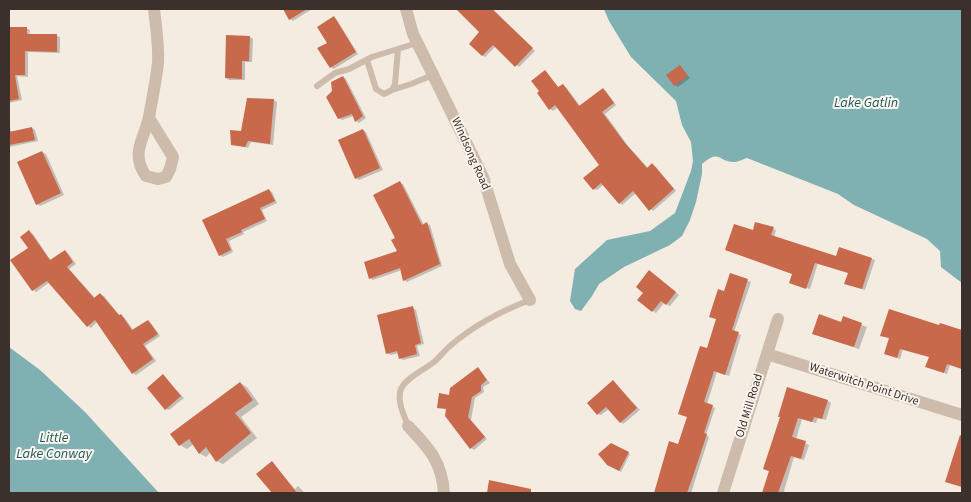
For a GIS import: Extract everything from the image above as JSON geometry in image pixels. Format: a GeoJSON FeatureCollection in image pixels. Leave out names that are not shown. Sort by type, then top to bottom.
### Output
{"type":"FeatureCollection","features":[{"type":"Feature","properties":{"kind":"street"},"geometry":{"type":"LineString","coordinates":[[148,118],[158,62],[154,9]]}},
{"type":"Feature","properties":{"kind":"street","name":"Windsong Road"},"geometry":{"type":"LineString","coordinates":[[406,9],[417,43],[483,177],[510,264],[530,300]]}},
{"type":"Feature","properties":{"kind":"street","name":"Old Mill Road"},"geometry":{"type":"LineString","coordinates":[[723,493],[778,319]]}},
{"type":"Feature","properties":{"kind":"street","name":"Waterwitch Point Drive"},"geometry":{"type":"LineString","coordinates":[[766,354],[962,416]]}},
{"type":"Feature","properties":{"kind":"street"},"geometry":{"type":"LineString","coordinates":[[408,426],[430,449],[437,462],[443,481],[444,493]]}},
{"type":"Feature","properties":{"kind":"lane"},"geometry":{"type":"LineString","coordinates":[[318,86],[334,73],[417,43]]}},
{"type":"Feature","properties":{"kind":"lane"},"geometry":{"type":"LineString","coordinates":[[392,90],[398,49]]}},
{"type":"Feature","properties":{"kind":"lane"},"geometry":{"type":"LineString","coordinates":[[367,60],[376,88],[384,94],[433,75]]}},
{"type":"Feature","properties":{"kind":"lane"},"geometry":{"type":"LineString","coordinates":[[408,426],[401,410],[400,399],[400,391],[405,384],[468,332],[502,311],[530,300]]}},
{"type":"Feature","properties":{"kind":"water","name":"Lake Gatlin"},"geometry":{"type":"Polygon","coordinates":[[[604,9],[962,9],[962,283],[941,267],[940,251],[927,239],[854,205],[838,194],[747,158],[729,162],[713,157],[702,164],[702,174],[696,202],[682,236],[670,245],[624,267],[599,284],[581,311],[575,309],[570,301],[575,269],[607,240],[650,231],[675,213],[693,161],[691,142],[682,125],[676,101],[631,57],[609,21],[604,9]]]}},
{"type":"Feature","properties":{"kind":"water","name":"Little Lake Conway"},"geometry":{"type":"Polygon","coordinates":[[[9,347],[40,370],[85,412],[159,493],[9,493],[9,347]]]}},
{"type":"Feature","properties":{"kind":"building"},"geometry":{"type":"Polygon","coordinates":[[[283,9],[307,9],[289,20],[283,9]]]}},
{"type":"Feature","properties":{"kind":"building"},"geometry":{"type":"Polygon","coordinates":[[[456,9],[492,9],[533,48],[515,67],[493,45],[482,56],[469,44],[479,32],[456,9]]]}},
{"type":"Feature","properties":{"kind":"building"},"geometry":{"type":"Polygon","coordinates":[[[334,16],[356,52],[330,68],[317,48],[327,43],[317,27],[334,16]]]}},
{"type":"Feature","properties":{"kind":"building"},"geometry":{"type":"Polygon","coordinates":[[[9,27],[27,27],[27,34],[57,34],[57,52],[25,51],[25,75],[15,75],[19,99],[9,101],[9,27]]]}},
{"type":"Feature","properties":{"kind":"building"},"geometry":{"type":"Polygon","coordinates":[[[226,35],[250,36],[249,61],[242,61],[242,79],[225,78],[226,35]]]}},
{"type":"Feature","properties":{"kind":"building"},"geometry":{"type":"Polygon","coordinates":[[[680,65],[688,76],[674,86],[666,75],[680,65]]]}},
{"type":"Feature","properties":{"kind":"building"},"geometry":{"type":"Polygon","coordinates":[[[545,70],[558,87],[563,84],[579,106],[603,88],[614,103],[602,112],[647,168],[652,163],[674,189],[649,211],[633,191],[619,204],[601,183],[593,190],[583,178],[599,165],[555,105],[549,110],[537,93],[539,91],[531,81],[545,70]]]}},
{"type":"Feature","properties":{"kind":"building"},"geometry":{"type":"Polygon","coordinates":[[[343,76],[363,116],[355,122],[352,114],[338,119],[326,97],[332,91],[331,82],[343,76]]]}},
{"type":"Feature","properties":{"kind":"building"},"geometry":{"type":"Polygon","coordinates":[[[247,98],[274,99],[270,144],[248,141],[245,147],[231,145],[230,130],[241,131],[247,98]]]}},
{"type":"Feature","properties":{"kind":"building"},"geometry":{"type":"Polygon","coordinates":[[[32,127],[35,140],[9,145],[9,132],[32,127]]]}},
{"type":"Feature","properties":{"kind":"building"},"geometry":{"type":"Polygon","coordinates":[[[363,129],[380,168],[355,179],[338,140],[363,129]]]}},
{"type":"Feature","properties":{"kind":"building"},"geometry":{"type":"Polygon","coordinates":[[[42,151],[61,193],[36,205],[17,162],[42,151]]]}},
{"type":"Feature","properties":{"kind":"building"},"geometry":{"type":"Polygon","coordinates":[[[400,181],[422,225],[427,222],[440,264],[403,281],[400,268],[369,279],[364,262],[397,251],[391,240],[395,238],[373,195],[400,181]]]}},
{"type":"Feature","properties":{"kind":"building"},"geometry":{"type":"Polygon","coordinates":[[[269,189],[275,201],[260,208],[265,219],[226,239],[231,250],[219,256],[202,220],[269,189]]]}},
{"type":"Feature","properties":{"kind":"building"},"geometry":{"type":"Polygon","coordinates":[[[755,222],[774,227],[771,235],[836,256],[839,247],[872,258],[862,289],[844,284],[848,273],[815,263],[806,289],[789,283],[792,274],[725,250],[734,224],[753,230],[755,222]]]}},
{"type":"Feature","properties":{"kind":"building"},"geometry":{"type":"Polygon","coordinates":[[[29,230],[50,260],[65,250],[73,262],[67,267],[94,298],[100,293],[119,315],[121,314],[132,330],[148,320],[158,334],[143,344],[153,359],[132,374],[95,320],[87,327],[47,281],[32,291],[10,260],[28,248],[20,237],[29,230]]]}},
{"type":"Feature","properties":{"kind":"building"},"geometry":{"type":"Polygon","coordinates":[[[649,270],[676,292],[666,305],[661,301],[652,312],[637,300],[643,293],[636,287],[649,270]]]}},
{"type":"Feature","properties":{"kind":"building"},"geometry":{"type":"Polygon","coordinates":[[[730,273],[748,279],[732,330],[739,332],[725,375],[714,371],[704,402],[713,405],[704,433],[707,434],[692,479],[687,493],[654,493],[669,441],[678,444],[687,417],[678,414],[700,346],[707,348],[716,319],[709,317],[718,289],[724,291],[730,273]]]}},
{"type":"Feature","properties":{"kind":"building"},"geometry":{"type":"Polygon","coordinates":[[[413,306],[421,343],[415,345],[417,354],[399,359],[397,351],[386,354],[377,315],[413,306]]]}},
{"type":"Feature","properties":{"kind":"building"},"geometry":{"type":"Polygon","coordinates":[[[889,309],[939,325],[940,323],[962,330],[962,369],[947,364],[944,373],[925,367],[929,357],[900,349],[897,358],[884,354],[889,338],[880,336],[889,309]]]}},
{"type":"Feature","properties":{"kind":"building"},"geometry":{"type":"Polygon","coordinates":[[[819,314],[841,322],[843,316],[862,323],[854,347],[812,334],[819,314]]]}},
{"type":"Feature","properties":{"kind":"building"},"geometry":{"type":"Polygon","coordinates":[[[478,367],[487,380],[481,385],[481,391],[472,397],[468,417],[485,437],[470,449],[445,416],[446,409],[437,408],[439,393],[449,395],[450,388],[478,367]]]}},
{"type":"Feature","properties":{"kind":"building"},"geometry":{"type":"Polygon","coordinates":[[[163,374],[181,396],[165,410],[147,388],[163,374]]]}},
{"type":"Feature","properties":{"kind":"building"},"geometry":{"type":"Polygon","coordinates":[[[613,380],[637,408],[620,423],[606,407],[597,415],[587,403],[613,380]]]}},
{"type":"Feature","properties":{"kind":"building"},"geometry":{"type":"Polygon","coordinates":[[[240,382],[253,400],[235,413],[251,433],[216,462],[206,447],[199,454],[189,439],[179,446],[170,434],[240,382]]]}},
{"type":"Feature","properties":{"kind":"building"},"geometry":{"type":"Polygon","coordinates":[[[787,387],[828,400],[822,419],[814,417],[812,422],[798,418],[792,437],[806,441],[801,459],[791,456],[778,493],[762,493],[769,471],[763,469],[780,417],[778,417],[787,387]]]}},
{"type":"Feature","properties":{"kind":"building"},"geometry":{"type":"Polygon","coordinates":[[[960,435],[962,436],[962,487],[945,482],[960,435]]]}},
{"type":"Feature","properties":{"kind":"building"},"geometry":{"type":"Polygon","coordinates":[[[611,443],[629,452],[619,471],[607,465],[598,454],[611,443]]]}},
{"type":"Feature","properties":{"kind":"building"},"geometry":{"type":"Polygon","coordinates":[[[272,461],[297,493],[272,493],[256,474],[272,461]]]}},
{"type":"Feature","properties":{"kind":"building"},"geometry":{"type":"Polygon","coordinates":[[[489,480],[531,489],[531,493],[487,493],[489,480]]]}}]}
